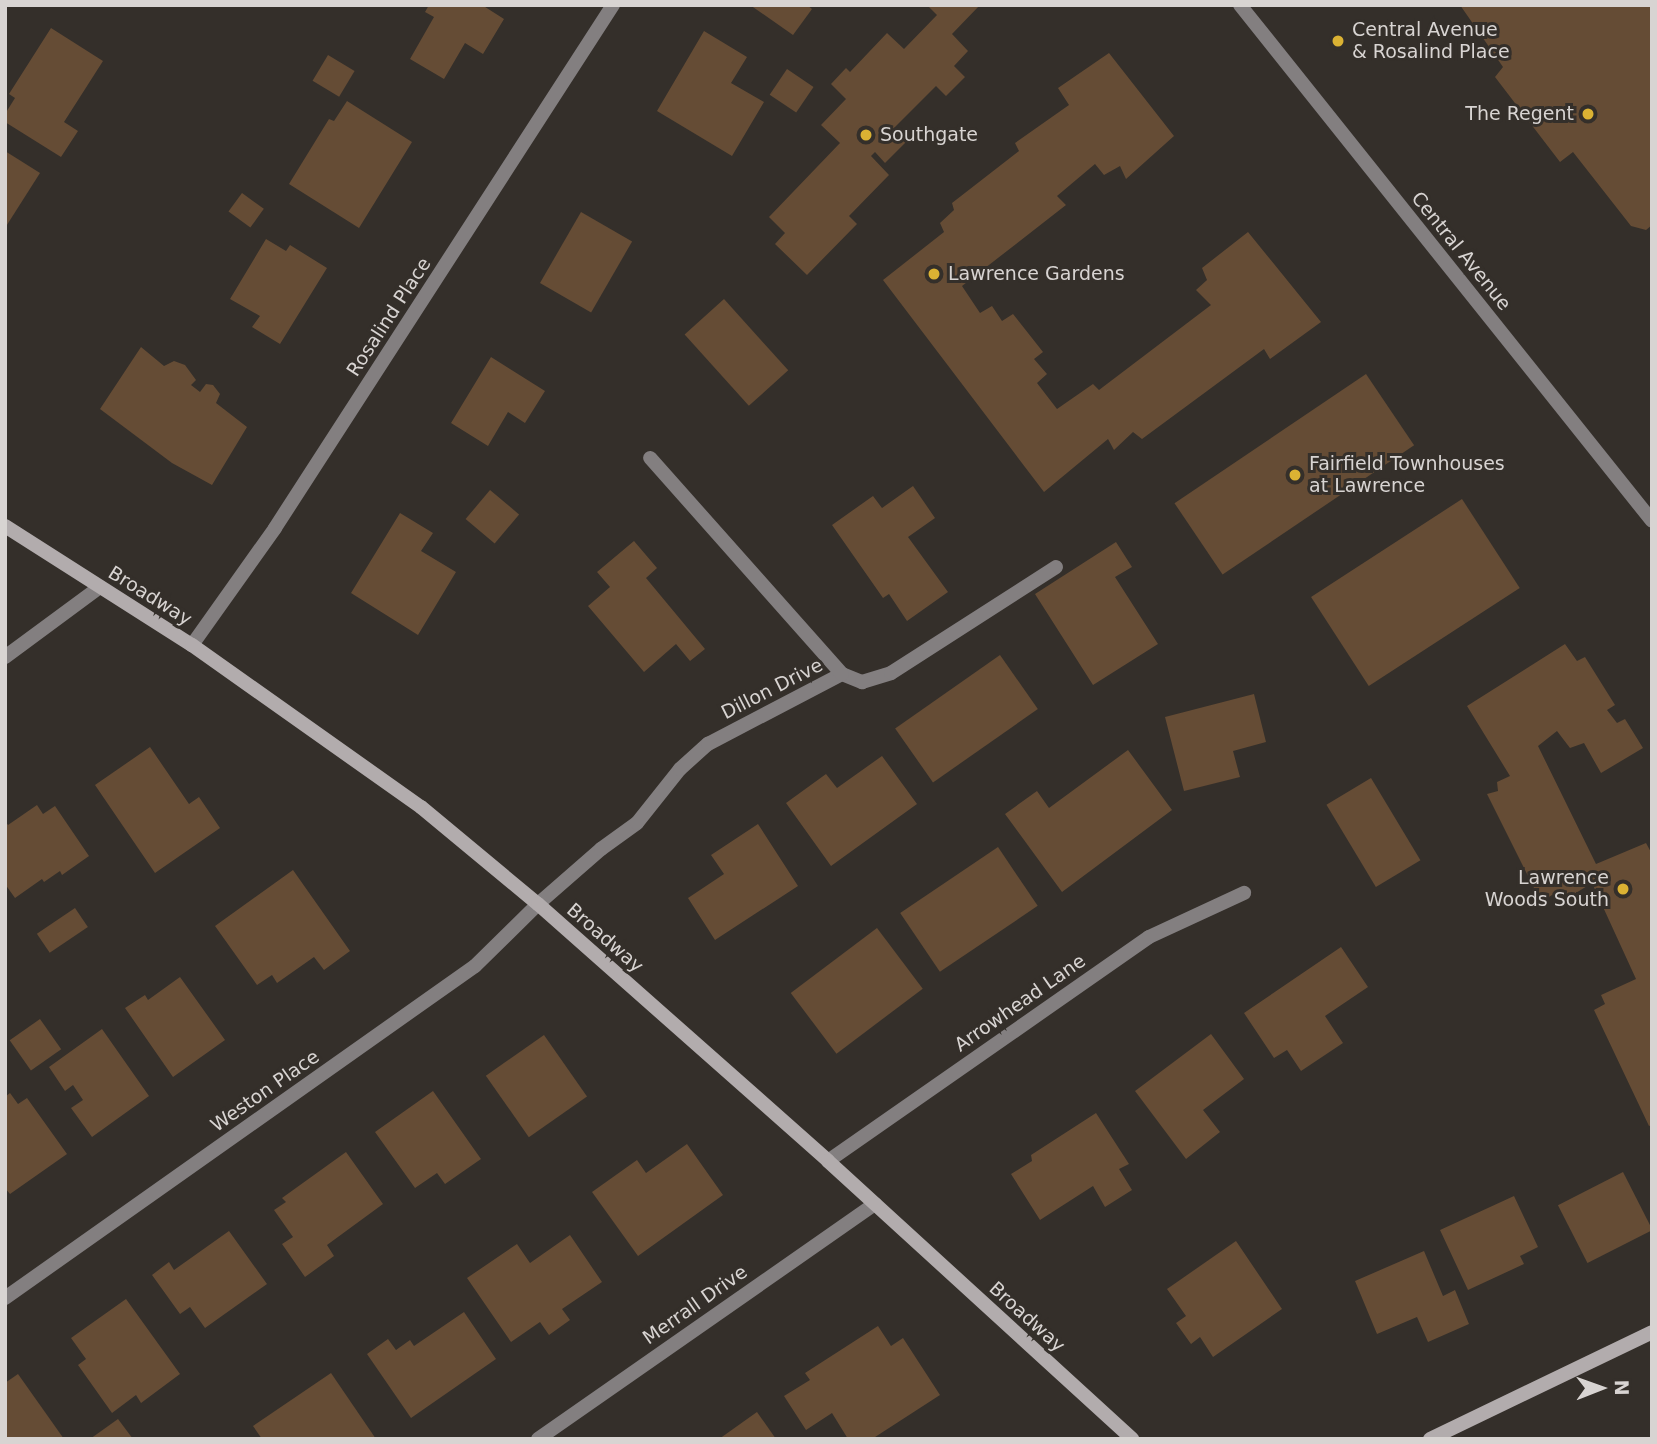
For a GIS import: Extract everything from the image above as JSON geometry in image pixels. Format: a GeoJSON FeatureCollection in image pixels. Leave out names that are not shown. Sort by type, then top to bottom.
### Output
{"type":"FeatureCollection","features":[{"type":"Feature","properties":{"kind":"main road","name":"Broadway"},"geometry":{"type":"LineString","coordinates":[[5,526],[192,645],[421,807],[538,904],[828,1161],[1132,1439]]}},
{"type":"Feature","properties":{"kind":"main road"},"geometry":{"type":"LineString","coordinates":[[1430,1439],[1652,1332]]}},
{"type":"Feature","properties":{"kind":"street","name":"Rosalind Place"},"geometry":{"type":"LineString","coordinates":[[192,645],[275,528],[613,5]]}},
{"type":"Feature","properties":{"kind":"street","name":"Central Avenue"},"geometry":{"type":"LineString","coordinates":[[1240,5],[1652,521]]}},
{"type":"Feature","properties":{"kind":"street","name":"Dillon Drive"},"geometry":{"type":"LineString","coordinates":[[538,904],[601,849],[637,823],[680,769],[708,744],[842,674],[650,458]]}},
{"type":"Feature","properties":{"kind":"street"},"geometry":{"type":"LineString","coordinates":[[842,674],[862,682],[891,673],[1056,567]]}},
{"type":"Feature","properties":{"kind":"street"},"geometry":{"type":"LineString","coordinates":[[5,657],[100,587]]}},
{"type":"Feature","properties":{"kind":"street","name":"Arrowhead Lane"},"geometry":{"type":"LineString","coordinates":[[828,1161],[1149,937],[1244,894]]}},
{"type":"Feature","properties":{"kind":"street","name":"Weston Place"},"geometry":{"type":"LineString","coordinates":[[5,1298],[475,966],[538,904]]}},
{"type":"Feature","properties":{"kind":"street","name":"Merrall Drive"},"geometry":{"type":"LineString","coordinates":[[538,1439],[874,1204]]}},
{"type":"Feature","properties":{"kind":"building"},"geometry":{"type":"Polygon","coordinates":[[[429,5],[482,5],[504,19],[483,54],[465,43],[444,79],[410,59],[434,17],[425,12],[429,5]]]}},
{"type":"Feature","properties":{"kind":"building"},"geometry":{"type":"Polygon","coordinates":[[[750,5],[807,5],[812,9],[793,35],[750,5]]]}},
{"type":"Feature","properties":{"kind":"building","name":"Southgate"},"geometry":{"type":"Polygon","coordinates":[[[927,5],[980,5],[952,34],[968,51],[954,66],[965,77],[946,96],[936,86],[893,129],[906,142],[885,163],[875,152],[871,156],[889,175],[849,216],[857,224],[807,275],[775,244],[785,233],[769,217],[840,143],[821,125],[846,99],[831,84],[846,68],[850,72],[887,33],[904,49],[937,15],[927,5]]]}},
{"type":"Feature","properties":{"kind":"building","name":"The Regent"},"geometry":{"type":"Polygon","coordinates":[[[1460,5],[1652,5],[1652,225],[1646,230],[1631,226],[1573,152],[1560,162],[1495,77],[1503,67],[1460,5]]]}},
{"type":"Feature","properties":{"kind":"building"},"geometry":{"type":"Polygon","coordinates":[[[51,28],[103,61],[64,122],[78,131],[61,157],[5,122],[5,114],[15,98],[9,94],[51,28]]]}},
{"type":"Feature","properties":{"kind":"building"},"geometry":{"type":"Polygon","coordinates":[[[704,31],[747,57],[731,83],[764,102],[732,156],[657,111],[704,31]]]}},
{"type":"Feature","properties":{"kind":"building","name":"Lawrence Gardens"},"geometry":{"type":"Polygon","coordinates":[[[1109,53],[1174,136],[1126,179],[1120,166],[1104,175],[1095,164],[1057,196],[1066,205],[962,286],[980,313],[992,306],[1002,321],[1013,314],[1043,352],[1034,359],[1047,374],[1037,383],[1057,409],[1093,384],[1099,390],[1211,305],[1196,290],[1207,280],[1202,268],[1248,232],[1321,322],[1270,359],[1264,349],[1142,439],[1133,432],[1114,450],[1108,439],[1044,492],[883,280],[944,232],[940,223],[954,210],[952,203],[1019,151],[1015,143],[1069,105],[1058,88],[1109,53]]]}},
{"type":"Feature","properties":{"kind":"building"},"geometry":{"type":"Polygon","coordinates":[[[328,55],[355,71],[339,97],[313,81],[328,55]]]}},
{"type":"Feature","properties":{"kind":"building"},"geometry":{"type":"Polygon","coordinates":[[[787,69],[814,87],[796,113],[770,95],[787,69]]]}},
{"type":"Feature","properties":{"kind":"building"},"geometry":{"type":"Polygon","coordinates":[[[347,101],[412,142],[359,228],[289,184],[329,119],[334,121],[347,101]]]}},
{"type":"Feature","properties":{"kind":"building"},"geometry":{"type":"Polygon","coordinates":[[[5,151],[40,173],[5,228],[5,151]]]}},
{"type":"Feature","properties":{"kind":"building"},"geometry":{"type":"Polygon","coordinates":[[[242,193],[264,209],[250,227],[228,212],[242,193]]]}},
{"type":"Feature","properties":{"kind":"building"},"geometry":{"type":"Polygon","coordinates":[[[581,212],[632,242],[591,313],[540,283],[581,212]]]}},
{"type":"Feature","properties":{"kind":"building"},"geometry":{"type":"Polygon","coordinates":[[[266,239],[286,251],[290,245],[327,268],[280,344],[252,327],[260,316],[230,299],[266,239]]]}},
{"type":"Feature","properties":{"kind":"building"},"geometry":{"type":"Polygon","coordinates":[[[724,299],[788,370],[749,406],[685,334],[724,299]]]}},
{"type":"Feature","properties":{"kind":"building"},"geometry":{"type":"Polygon","coordinates":[[[141,347],[164,366],[174,361],[185,365],[196,380],[191,385],[200,392],[206,384],[213,385],[220,394],[216,403],[247,427],[212,485],[172,463],[100,409],[141,347]]]}},
{"type":"Feature","properties":{"kind":"building"},"geometry":{"type":"Polygon","coordinates":[[[491,357],[545,391],[525,423],[508,412],[488,446],[451,423],[491,357]]]}},
{"type":"Feature","properties":{"kind":"building","name":"Fairfield Townhouses at Lawrence"},"geometry":{"type":"Polygon","coordinates":[[[1366,374],[1414,445],[1223,574],[1174,503],[1366,374]]]}},
{"type":"Feature","properties":{"kind":"building"},"geometry":{"type":"Polygon","coordinates":[[[913,486],[935,518],[908,537],[948,592],[907,621],[889,594],[883,598],[832,525],[873,496],[882,508],[913,486]]]}},
{"type":"Feature","properties":{"kind":"building"},"geometry":{"type":"Polygon","coordinates":[[[490,490],[519,514],[495,544],[466,519],[490,490]]]}},
{"type":"Feature","properties":{"kind":"building"},"geometry":{"type":"Polygon","coordinates":[[[1462,499],[1520,588],[1369,686],[1311,597],[1462,499]]]}},
{"type":"Feature","properties":{"kind":"building"},"geometry":{"type":"Polygon","coordinates":[[[400,513],[433,533],[421,551],[456,572],[418,635],[351,593],[400,513]]]}},
{"type":"Feature","properties":{"kind":"building"},"geometry":{"type":"Polygon","coordinates":[[[634,541],[657,568],[646,578],[705,649],[690,661],[676,644],[644,672],[588,606],[610,587],[597,572],[634,541]]]}},
{"type":"Feature","properties":{"kind":"building"},"geometry":{"type":"Polygon","coordinates":[[[1116,542],[1132,567],[1115,577],[1158,644],[1093,685],[1035,594],[1116,542]]]}},
{"type":"Feature","properties":{"kind":"building","name":"Lawrence Woods South"},"geometry":{"type":"Polygon","coordinates":[[[1565,644],[1577,661],[1585,657],[1615,705],[1607,710],[1617,723],[1625,719],[1643,748],[1601,773],[1584,743],[1570,748],[1557,731],[1538,746],[1596,864],[1646,843],[1652,854],[1652,1125],[1649,1126],[1594,1010],[1605,1004],[1601,995],[1636,979],[1592,883],[1558,904],[1552,895],[1541,902],[1487,794],[1498,791],[1497,782],[1510,776],[1467,706],[1565,644]]]}},
{"type":"Feature","properties":{"kind":"building"},"geometry":{"type":"Polygon","coordinates":[[[1000,655],[1038,709],[933,782],[895,728],[1000,655]]]}},
{"type":"Feature","properties":{"kind":"building"},"geometry":{"type":"Polygon","coordinates":[[[1254,694],[1266,742],[1233,751],[1240,777],[1184,791],[1165,717],[1254,694]]]}},
{"type":"Feature","properties":{"kind":"building"},"geometry":{"type":"Polygon","coordinates":[[[150,747],[189,804],[199,797],[220,828],[155,873],[95,785],[150,747]]]}},
{"type":"Feature","properties":{"kind":"building"},"geometry":{"type":"Polygon","coordinates":[[[1128,750],[1172,810],[1062,892],[1005,814],[1037,791],[1049,808],[1128,750]]]}},
{"type":"Feature","properties":{"kind":"building"},"geometry":{"type":"Polygon","coordinates":[[[882,756],[917,804],[831,866],[786,803],[826,774],[837,788],[882,756]]]}},
{"type":"Feature","properties":{"kind":"building"},"geometry":{"type":"Polygon","coordinates":[[[1371,778],[1420,860],[1376,887],[1326,805],[1371,778]]]}},
{"type":"Feature","properties":{"kind":"building"},"geometry":{"type":"Polygon","coordinates":[[[37,805],[43,814],[55,806],[89,856],[62,875],[60,871],[44,882],[42,879],[15,898],[5,884],[5,821],[8,825],[37,805]]]}},
{"type":"Feature","properties":{"kind":"building"},"geometry":{"type":"Polygon","coordinates":[[[758,824],[798,886],[715,940],[688,898],[724,874],[711,855],[758,824]]]}},
{"type":"Feature","properties":{"kind":"building"},"geometry":{"type":"Polygon","coordinates":[[[998,847],[1038,906],[940,972],[900,913],[998,847]]]}},
{"type":"Feature","properties":{"kind":"building"},"geometry":{"type":"Polygon","coordinates":[[[293,870],[350,951],[324,970],[314,957],[277,983],[272,975],[257,985],[215,926],[293,870]]]}},
{"type":"Feature","properties":{"kind":"building"},"geometry":{"type":"Polygon","coordinates":[[[75,908],[88,927],[50,953],[37,934],[75,908]]]}},
{"type":"Feature","properties":{"kind":"building"},"geometry":{"type":"Polygon","coordinates":[[[877,928],[923,989],[836,1054],[791,993],[877,928]]]}},
{"type":"Feature","properties":{"kind":"building"},"geometry":{"type":"Polygon","coordinates":[[[1341,947],[1368,987],[1325,1016],[1343,1043],[1301,1071],[1287,1050],[1274,1058],[1244,1013],[1341,947]]]}},
{"type":"Feature","properties":{"kind":"building"},"geometry":{"type":"Polygon","coordinates":[[[180,977],[225,1040],[173,1077],[125,1008],[145,995],[148,1000],[180,977]]]}},
{"type":"Feature","properties":{"kind":"building"},"geometry":{"type":"Polygon","coordinates":[[[40,1019],[61,1049],[31,1071],[10,1040],[40,1019]]]}},
{"type":"Feature","properties":{"kind":"building"},"geometry":{"type":"Polygon","coordinates":[[[102,1029],[149,1096],[92,1137],[71,1108],[83,1100],[73,1085],[65,1091],[49,1067],[102,1029]]]}},
{"type":"Feature","properties":{"kind":"building"},"geometry":{"type":"Polygon","coordinates":[[[1211,1034],[1244,1079],[1203,1110],[1220,1132],[1186,1159],[1135,1091],[1211,1034]]]}},
{"type":"Feature","properties":{"kind":"building"},"geometry":{"type":"Polygon","coordinates":[[[544,1035],[587,1096],[529,1137],[486,1076],[544,1035]]]}},
{"type":"Feature","properties":{"kind":"building"},"geometry":{"type":"Polygon","coordinates":[[[433,1091],[481,1159],[445,1184],[437,1173],[415,1188],[375,1132],[433,1091]]]}},
{"type":"Feature","properties":{"kind":"building"},"geometry":{"type":"Polygon","coordinates":[[[10,1093],[18,1104],[27,1098],[67,1154],[10,1194],[5,1188],[5,1097],[10,1093]]]}},
{"type":"Feature","properties":{"kind":"building"},"geometry":{"type":"Polygon","coordinates":[[[1096,1113],[1129,1164],[1119,1169],[1132,1190],[1105,1207],[1093,1186],[1040,1220],[1011,1174],[1032,1161],[1031,1155],[1096,1113]]]}},
{"type":"Feature","properties":{"kind":"building"},"geometry":{"type":"Polygon","coordinates":[[[687,1144],[723,1195],[638,1256],[592,1192],[637,1160],[646,1173],[687,1144]]]}},
{"type":"Feature","properties":{"kind":"building"},"geometry":{"type":"Polygon","coordinates":[[[346,1152],[383,1204],[327,1245],[334,1256],[305,1277],[282,1244],[293,1237],[274,1210],[286,1202],[282,1198],[346,1152]]]}},
{"type":"Feature","properties":{"kind":"building"},"geometry":{"type":"Polygon","coordinates":[[[1623,1172],[1652,1230],[1587,1263],[1558,1205],[1623,1172]]]}},
{"type":"Feature","properties":{"kind":"building"},"geometry":{"type":"Polygon","coordinates":[[[1514,1196],[1538,1247],[1520,1256],[1524,1264],[1468,1290],[1440,1230],[1514,1196]]]}},
{"type":"Feature","properties":{"kind":"building"},"geometry":{"type":"Polygon","coordinates":[[[229,1231],[267,1284],[205,1328],[190,1307],[180,1314],[152,1275],[169,1262],[174,1270],[229,1231]]]}},
{"type":"Feature","properties":{"kind":"building"},"geometry":{"type":"Polygon","coordinates":[[[570,1235],[602,1282],[562,1309],[570,1320],[549,1335],[540,1322],[511,1342],[467,1278],[517,1244],[530,1263],[570,1235]]]}},
{"type":"Feature","properties":{"kind":"building"},"geometry":{"type":"Polygon","coordinates":[[[1236,1241],[1282,1309],[1213,1357],[1200,1337],[1191,1344],[1176,1323],[1186,1316],[1167,1289],[1236,1241]]]}},
{"type":"Feature","properties":{"kind":"building"},"geometry":{"type":"Polygon","coordinates":[[[1424,1251],[1443,1296],[1455,1290],[1469,1324],[1428,1342],[1417,1317],[1377,1334],[1355,1281],[1424,1251]]]}},
{"type":"Feature","properties":{"kind":"building"},"geometry":{"type":"Polygon","coordinates":[[[126,1299],[180,1374],[141,1403],[136,1395],[112,1413],[78,1365],[86,1359],[71,1338],[126,1299]]]}},
{"type":"Feature","properties":{"kind":"building"},"geometry":{"type":"Polygon","coordinates":[[[464,1312],[496,1359],[411,1418],[367,1354],[388,1339],[396,1350],[410,1340],[414,1346],[464,1312]]]}},
{"type":"Feature","properties":{"kind":"building"},"geometry":{"type":"Polygon","coordinates":[[[878,1326],[891,1346],[903,1338],[940,1395],[872,1439],[848,1439],[832,1413],[806,1430],[784,1396],[810,1380],[805,1373],[878,1326]]]}},
{"type":"Feature","properties":{"kind":"building"},"geometry":{"type":"Polygon","coordinates":[[[331,1373],[376,1439],[262,1439],[253,1426],[331,1373]]]}},
{"type":"Feature","properties":{"kind":"building"},"geometry":{"type":"Polygon","coordinates":[[[18,1374],[64,1439],[5,1439],[5,1383],[18,1374]]]}},
{"type":"Feature","properties":{"kind":"building"},"geometry":{"type":"Polygon","coordinates":[[[757,1412],[776,1439],[719,1439],[757,1412]]]}},
{"type":"Feature","properties":{"kind":"building"},"geometry":{"type":"Polygon","coordinates":[[[118,1419],[133,1439],[90,1439],[118,1419]]]}},
{"type":"Feature","properties":{"kind":"place","name":"Central Avenue & Rosalind Place"},"geometry":{"type":"Point","coordinates":[1338,41]}},
{"type":"Feature","properties":{"kind":"place","name":"The Regent"},"geometry":{"type":"Point","coordinates":[1588,114]}},
{"type":"Feature","properties":{"kind":"place","name":"Southgate"},"geometry":{"type":"Point","coordinates":[866,135]}},
{"type":"Feature","properties":{"kind":"place","name":"Lawrence Gardens"},"geometry":{"type":"Point","coordinates":[934,274]}},
{"type":"Feature","properties":{"kind":"place","name":"Fairfield Townhouses at Lawrence"},"geometry":{"type":"Point","coordinates":[1295,475]}},
{"type":"Feature","properties":{"kind":"place","name":"Lawrence Woods South"},"geometry":{"type":"Point","coordinates":[1623,889]}}]}
